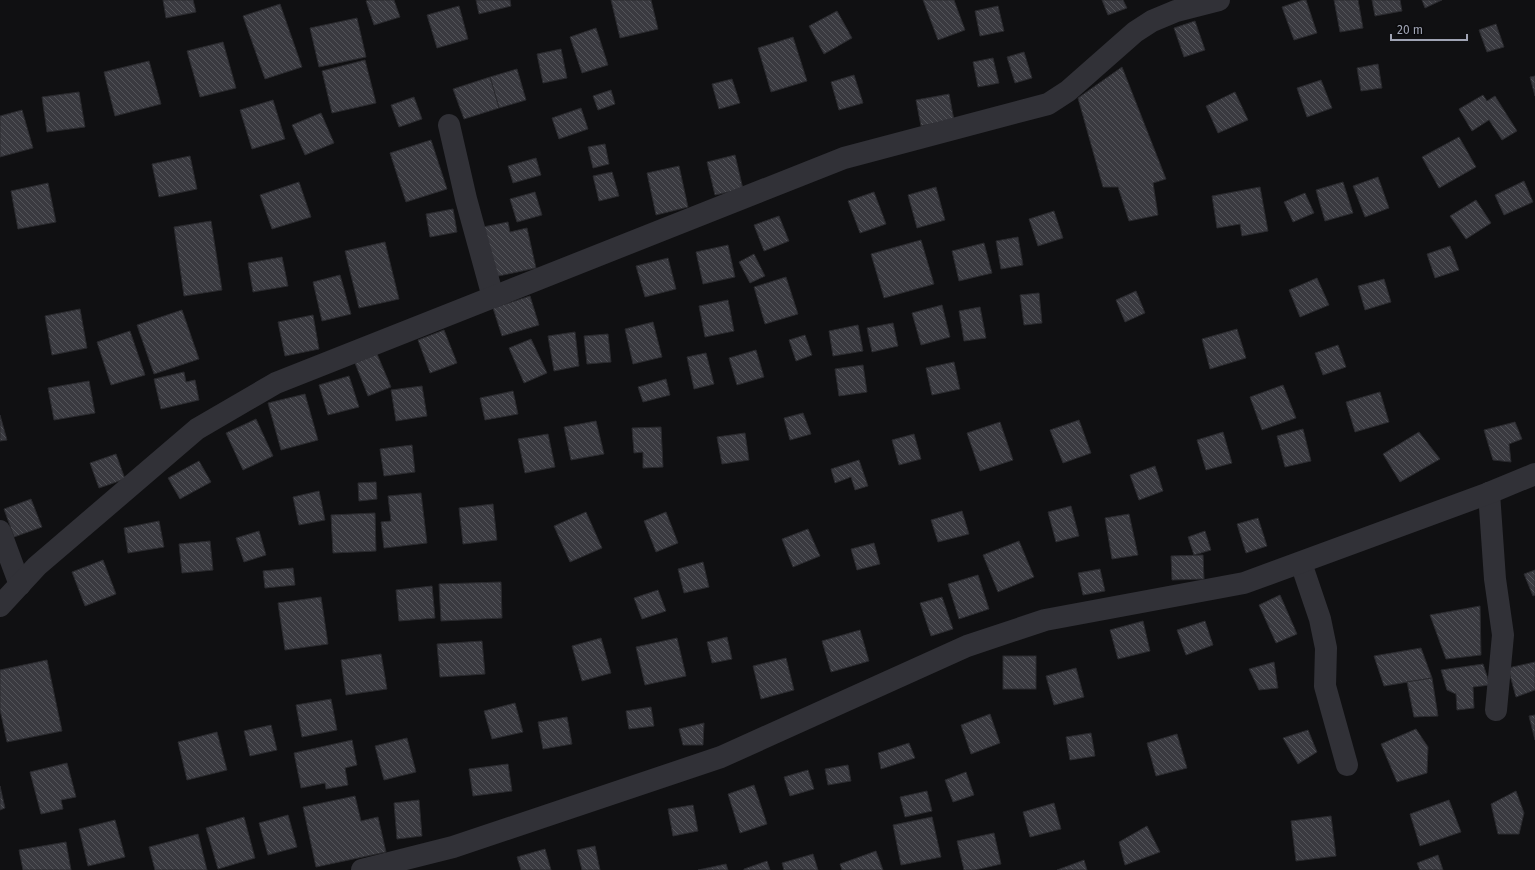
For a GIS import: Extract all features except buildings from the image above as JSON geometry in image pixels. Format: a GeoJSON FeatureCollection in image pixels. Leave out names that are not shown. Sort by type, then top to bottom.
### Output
{"type":"FeatureCollection","features":[{"type":"Feature","properties":{"kind":"street"},"geometry":{"type":"LineString","coordinates":[[0,606],[37,566],[197,429],[276,383],[844,158],[1048,104],[1068,91],[1135,32],[1152,21],[1176,11],[1219,0]]}},
{"type":"Feature","properties":{"kind":"street"},"geometry":{"type":"LineString","coordinates":[[449,125],[467,205],[493,297]]}},
{"type":"Feature","properties":{"kind":"street"},"geometry":{"type":"LineString","coordinates":[[362,870],[453,847],[721,757],[967,646],[1045,620],[1244,583],[1488,493],[1535,474]]}},
{"type":"Feature","properties":{"kind":"street"},"geometry":{"type":"LineString","coordinates":[[1488,493],[1495,579],[1503,635],[1496,710]]}},
{"type":"Feature","properties":{"kind":"street"},"geometry":{"type":"LineString","coordinates":[[0,531],[20,585]]}},
{"type":"Feature","properties":{"kind":"street"},"geometry":{"type":"LineString","coordinates":[[1301,563],[1320,619],[1326,648],[1325,686],[1347,765]]}}]}
